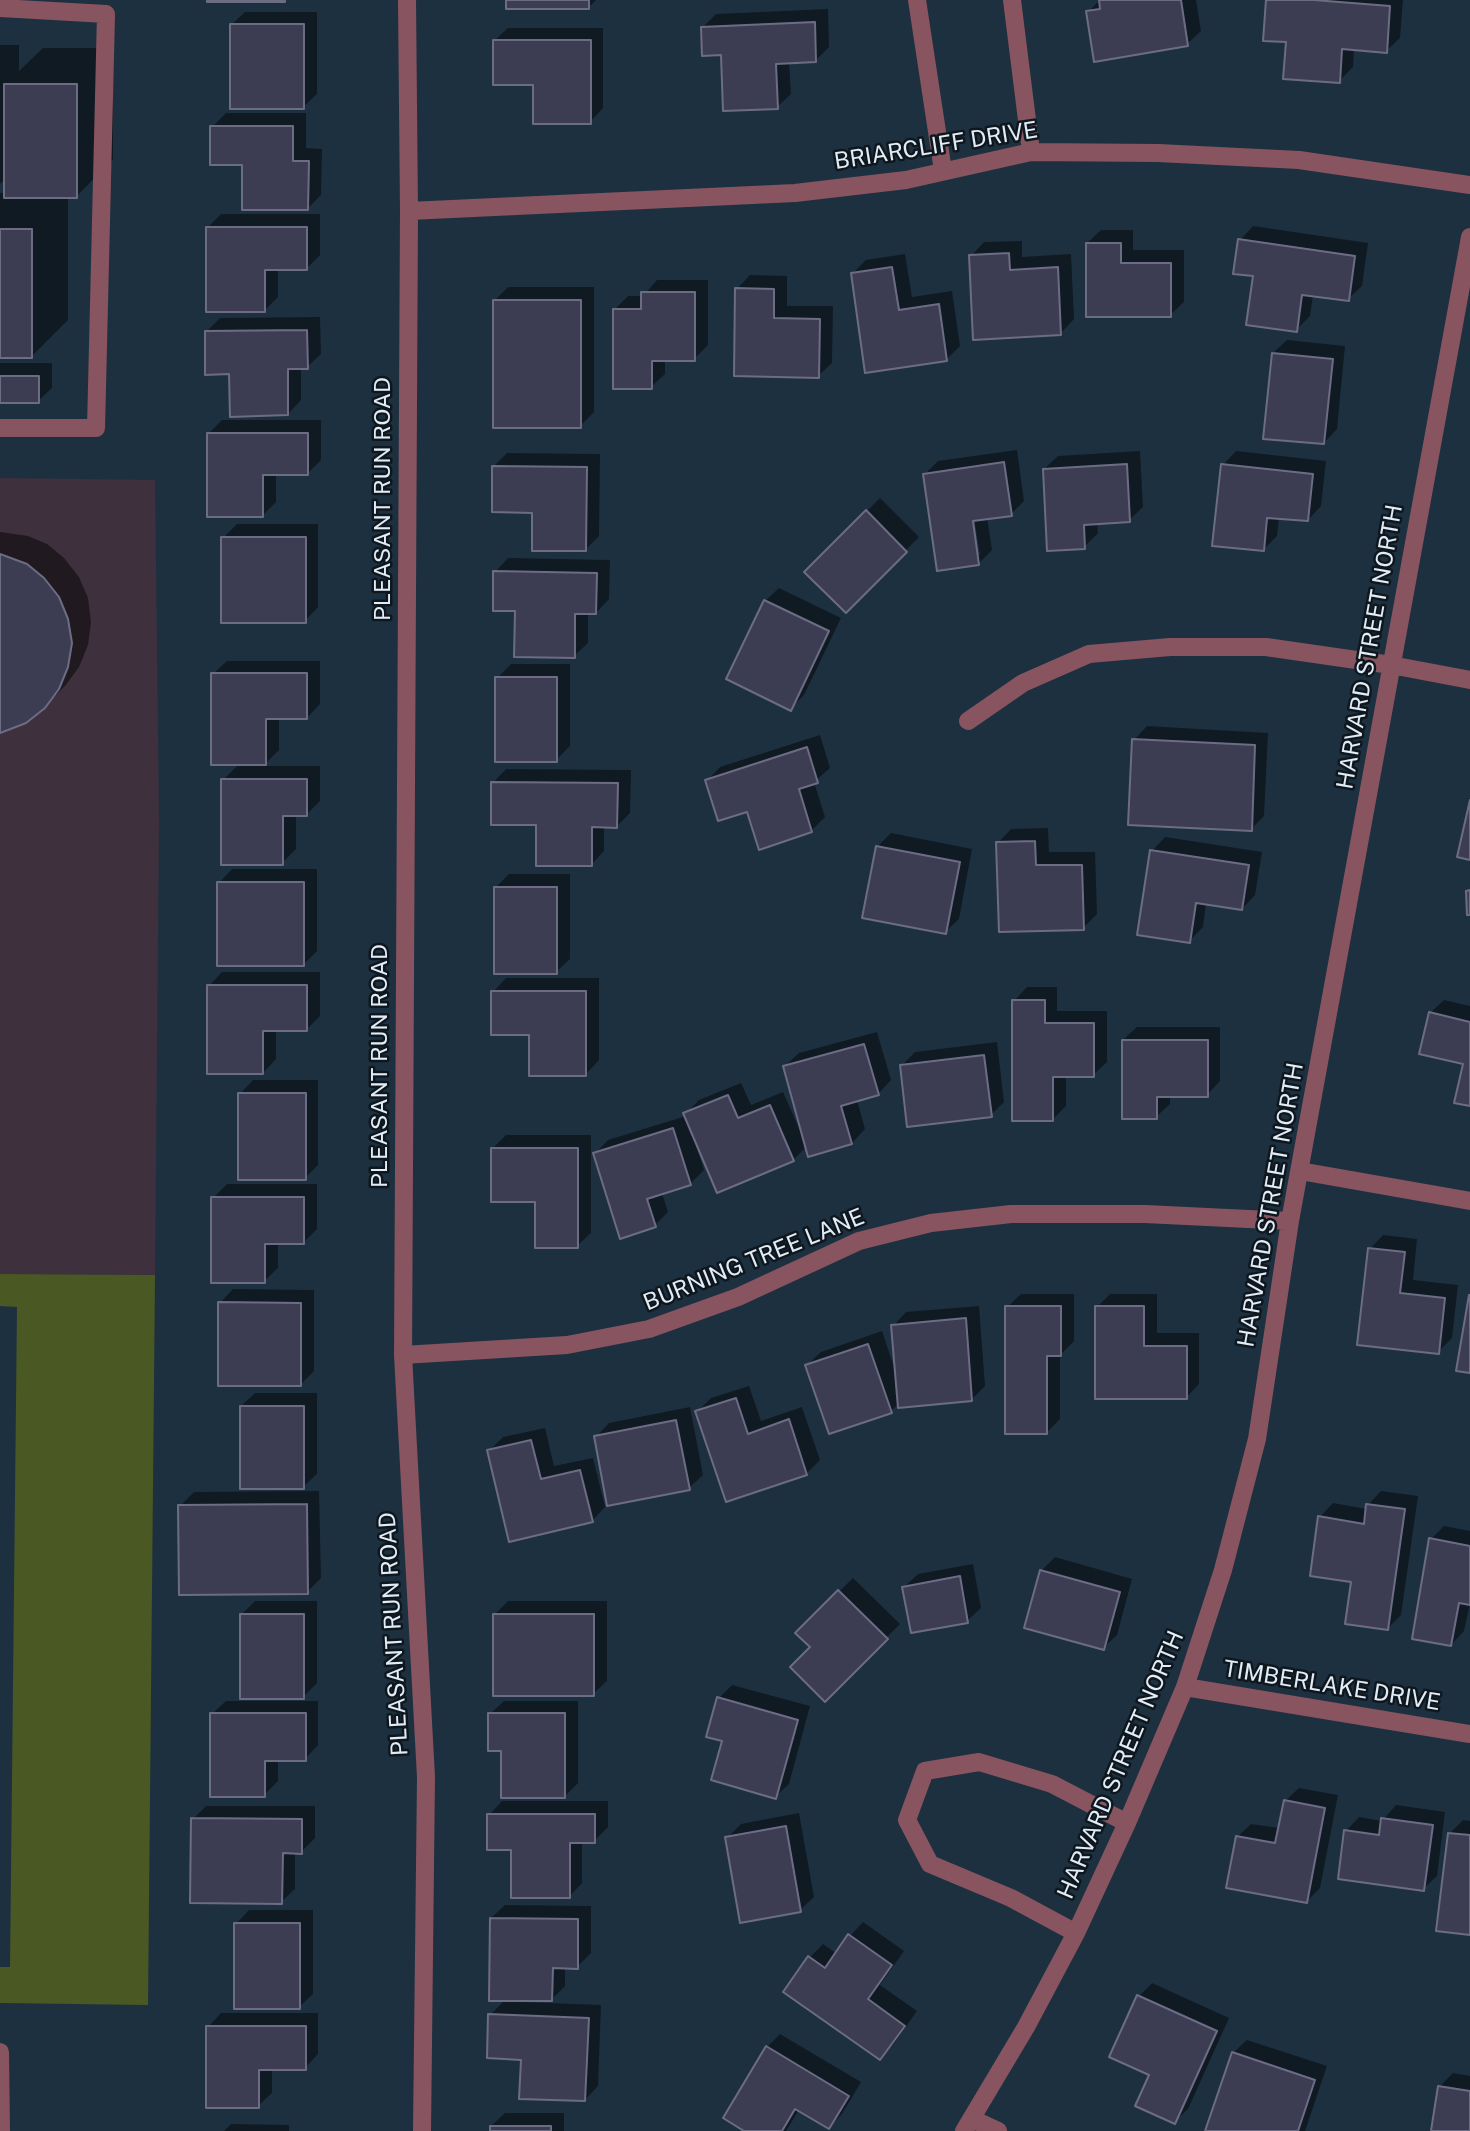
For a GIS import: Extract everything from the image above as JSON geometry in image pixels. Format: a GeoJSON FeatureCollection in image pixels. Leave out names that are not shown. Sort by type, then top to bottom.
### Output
{"type":"FeatureCollection","features":[{"type":"Feature","properties":{"kind":"street","name":"PLEASANT RUN ROAD"},"geometry":{"type":"LineString","coordinates":[[407,0],[409,211],[403,1355],[426,1777],[422,2131]]}},
{"type":"Feature","properties":{"kind":"street"},"geometry":{"type":"LineString","coordinates":[[917,0],[943,171]]}},
{"type":"Feature","properties":{"kind":"street"},"geometry":{"type":"LineString","coordinates":[[1012,0],[1031,152]]}},
{"type":"Feature","properties":{"kind":"street"},"geometry":{"type":"LineString","coordinates":[[0,8],[106,14],[96,428],[0,428]]}},
{"type":"Feature","properties":{"kind":"street","name":"BRIARCLIFF DRIVE"},"geometry":{"type":"LineString","coordinates":[[409,211],[795,193],[906,180],[1031,152],[1158,153],[1299,160],[1470,185]]}},
{"type":"Feature","properties":{"kind":"street","name":"HARVARD STREET NORTH"},"geometry":{"type":"LineString","coordinates":[[968,2125],[1026,2027],[1076,1933],[1127,1823],[1185,1687],[1223,1570],[1257,1438],[1290,1221],[1470,237]]}},
{"type":"Feature","properties":{"kind":"street"},"geometry":{"type":"LineString","coordinates":[[968,721],[1023,683],[1089,654],[1170,647],[1266,647],[1391,665],[1470,680]]}},
{"type":"Feature","properties":{"kind":"street"},"geometry":{"type":"LineString","coordinates":[[1300,1171],[1470,1201]]}},
{"type":"Feature","properties":{"kind":"street","name":"BURNING TREE LANE"},"geometry":{"type":"LineString","coordinates":[[403,1355],[566,1345],[649,1329],[738,1297],[859,1241],[930,1223],[1011,1214],[1145,1214],[1290,1221]]}},
{"type":"Feature","properties":{"kind":"street","name":"TIMBERLAKE DRIVE"},"geometry":{"type":"LineString","coordinates":[[1185,1687],[1470,1734]]}},
{"type":"Feature","properties":{"kind":"street"},"geometry":{"type":"LineString","coordinates":[[1076,1933],[1011,1898],[930,1864],[908,1820],[925,1770],[979,1762],[1052,1784],[1127,1823]]}},
{"type":"Feature","properties":{"kind":"street"},"geometry":{"type":"LineString","coordinates":[[0,2052],[1,2131]]}},
{"type":"Feature","properties":{"kind":"street"},"geometry":{"type":"LineString","coordinates":[[968,2125],[998,2131]]}},
{"type":"Feature","properties":{"kind":"shaded area"},"geometry":{"type":"Polygon","coordinates":[[[0,478],[155,480],[159,820],[155,1275],[0,1274],[0,478]]]}},
{"type":"Feature","properties":{"kind":"green space"},"geometry":{"type":"Polygon","coordinates":[[[0,1274],[155,1275],[148,2005],[0,2003],[0,1967],[10,1967],[17,1307],[0,1306],[0,1274]]]}},
{"type":"Feature","properties":{"kind":"building"},"geometry":{"type":"Polygon","coordinates":[[[285,0],[285,2],[207,2],[285,0]]]}},
{"type":"Feature","properties":{"kind":"building"},"geometry":{"type":"Polygon","coordinates":[[[506,0],[589,0],[589,9],[506,9],[506,0]]]}},
{"type":"Feature","properties":{"kind":"building"},"geometry":{"type":"Polygon","coordinates":[[[1099,0],[1181,0],[1188,46],[1094,62],[1086,11],[1100,9],[1099,0]]]}},
{"type":"Feature","properties":{"kind":"building"},"geometry":{"type":"Polygon","coordinates":[[[1266,0],[1314,0],[1390,6],[1387,53],[1342,49],[1340,83],[1283,79],[1286,42],[1263,41],[1266,0]]]}},
{"type":"Feature","properties":{"kind":"building"},"geometry":{"type":"Polygon","coordinates":[[[815,22],[816,62],[776,64],[778,109],[723,111],[721,55],[702,56],[701,27],[815,22]]]}},
{"type":"Feature","properties":{"kind":"building"},"geometry":{"type":"Polygon","coordinates":[[[230,24],[304,24],[304,109],[230,109],[230,24]]]}},
{"type":"Feature","properties":{"kind":"building"},"geometry":{"type":"Polygon","coordinates":[[[493,40],[591,40],[591,124],[533,124],[533,85],[493,85],[493,40]]]}},
{"type":"Feature","properties":{"kind":"building"},"geometry":{"type":"Polygon","coordinates":[[[4,84],[77,84],[77,198],[4,198],[4,84]]]}},
{"type":"Feature","properties":{"kind":"building"},"geometry":{"type":"Polygon","coordinates":[[[210,126],[293,126],[293,161],[309,161],[308,210],[242,210],[242,165],[210,165],[210,126]]]}},
{"type":"Feature","properties":{"kind":"building"},"geometry":{"type":"Polygon","coordinates":[[[206,227],[307,227],[307,270],[265,270],[265,312],[206,312],[206,227]]]}},
{"type":"Feature","properties":{"kind":"building"},"geometry":{"type":"Polygon","coordinates":[[[0,229],[32,229],[32,358],[0,358],[0,229]]]}},
{"type":"Feature","properties":{"kind":"building"},"geometry":{"type":"Polygon","coordinates":[[[1238,239],[1355,256],[1349,301],[1302,295],[1297,332],[1246,325],[1253,276],[1233,274],[1238,239]]]}},
{"type":"Feature","properties":{"kind":"building"},"geometry":{"type":"Polygon","coordinates":[[[1086,243],[1121,243],[1121,263],[1171,263],[1171,317],[1086,317],[1086,243]]]}},
{"type":"Feature","properties":{"kind":"building"},"geometry":{"type":"Polygon","coordinates":[[[1009,253],[1010,270],[1058,267],[1061,335],[973,340],[969,255],[1009,253]]]}},
{"type":"Feature","properties":{"kind":"building"},"geometry":{"type":"Polygon","coordinates":[[[892,267],[899,310],[939,304],[947,361],[865,373],[851,273],[892,267]]]}},
{"type":"Feature","properties":{"kind":"building"},"geometry":{"type":"Polygon","coordinates":[[[735,288],[774,289],[774,318],[820,319],[819,378],[734,376],[735,288]]]}},
{"type":"Feature","properties":{"kind":"building"},"geometry":{"type":"Polygon","coordinates":[[[641,292],[695,292],[695,361],[652,361],[652,389],[613,389],[613,309],[641,309],[641,292]]]}},
{"type":"Feature","properties":{"kind":"building"},"geometry":{"type":"Polygon","coordinates":[[[493,300],[581,300],[581,428],[493,428],[493,300]]]}},
{"type":"Feature","properties":{"kind":"building"},"geometry":{"type":"Polygon","coordinates":[[[307,330],[308,369],[288,369],[288,415],[230,417],[229,374],[205,375],[205,331],[307,330]]]}},
{"type":"Feature","properties":{"kind":"building"},"geometry":{"type":"Polygon","coordinates":[[[1272,353],[1333,359],[1324,444],[1263,439],[1272,353]]]}},
{"type":"Feature","properties":{"kind":"building"},"geometry":{"type":"Polygon","coordinates":[[[0,376],[39,376],[39,403],[0,403],[0,376]]]}},
{"type":"Feature","properties":{"kind":"building"},"geometry":{"type":"Polygon","coordinates":[[[207,433],[308,433],[308,475],[263,475],[263,517],[207,517],[207,433]]]}},
{"type":"Feature","properties":{"kind":"building"},"geometry":{"type":"Polygon","coordinates":[[[1004,462],[1012,516],[973,521],[979,565],[937,571],[923,474],[1004,462]]]}},
{"type":"Feature","properties":{"kind":"building"},"geometry":{"type":"Polygon","coordinates":[[[1127,464],[1130,522],[1084,525],[1085,549],[1047,551],[1043,469],[1127,464]]]}},
{"type":"Feature","properties":{"kind":"building"},"geometry":{"type":"Polygon","coordinates":[[[1221,464],[1313,474],[1308,521],[1267,518],[1264,551],[1212,546],[1221,464]]]}},
{"type":"Feature","properties":{"kind":"building"},"geometry":{"type":"Polygon","coordinates":[[[492,466],[587,467],[586,551],[532,551],[532,513],[492,512],[492,466]]]}},
{"type":"Feature","properties":{"kind":"building"},"geometry":{"type":"Polygon","coordinates":[[[866,510],[907,552],[846,613],[804,572],[866,510]]]}},
{"type":"Feature","properties":{"kind":"building"},"geometry":{"type":"Polygon","coordinates":[[[221,537],[306,537],[306,623],[221,623],[221,537]]]}},
{"type":"Feature","properties":{"kind":"building"},"geometry":{"type":"Polygon","coordinates":[[[0,554],[27,564],[44,578],[59,597],[68,619],[72,643],[68,667],[59,689],[45,708],[26,723],[0,733],[0,554]]]}},
{"type":"Feature","properties":{"kind":"building"},"geometry":{"type":"Polygon","coordinates":[[[493,571],[597,573],[596,614],[575,614],[575,658],[514,657],[515,611],[493,611],[493,571]]]}},
{"type":"Feature","properties":{"kind":"building"},"geometry":{"type":"Polygon","coordinates":[[[764,600],[829,631],[791,711],[726,679],[764,600]]]}},
{"type":"Feature","properties":{"kind":"building"},"geometry":{"type":"Polygon","coordinates":[[[211,673],[307,673],[307,719],[266,719],[266,765],[211,765],[211,673]]]}},
{"type":"Feature","properties":{"kind":"building"},"geometry":{"type":"Polygon","coordinates":[[[495,677],[557,677],[557,762],[495,762],[495,677]]]}},
{"type":"Feature","properties":{"kind":"building"},"geometry":{"type":"Polygon","coordinates":[[[1132,739],[1255,745],[1252,831],[1128,825],[1132,739]]]}},
{"type":"Feature","properties":{"kind":"building"},"geometry":{"type":"Polygon","coordinates":[[[807,747],[818,783],[799,789],[812,832],[759,850],[747,812],[718,821],[705,780],[807,747]]]}},
{"type":"Feature","properties":{"kind":"building"},"geometry":{"type":"Polygon","coordinates":[[[221,779],[307,779],[307,816],[283,816],[283,865],[221,865],[221,779]]]}},
{"type":"Feature","properties":{"kind":"building"},"geometry":{"type":"Polygon","coordinates":[[[491,782],[618,783],[617,828],[592,827],[592,866],[536,866],[536,825],[491,825],[491,782]]]}},
{"type":"Feature","properties":{"kind":"building"},"geometry":{"type":"Polygon","coordinates":[[[1470,800],[1470,860],[1457,857],[1470,800]]]}},
{"type":"Feature","properties":{"kind":"building"},"geometry":{"type":"Polygon","coordinates":[[[1035,841],[1036,865],[1082,865],[1084,930],[999,932],[996,842],[1035,841]]]}},
{"type":"Feature","properties":{"kind":"building"},"geometry":{"type":"Polygon","coordinates":[[[876,846],[960,862],[946,934],[862,918],[876,846]]]}},
{"type":"Feature","properties":{"kind":"building"},"geometry":{"type":"Polygon","coordinates":[[[1150,850],[1249,865],[1242,910],[1196,903],[1190,943],[1137,935],[1150,850]]]}},
{"type":"Feature","properties":{"kind":"building"},"geometry":{"type":"Polygon","coordinates":[[[217,882],[304,882],[304,966],[217,966],[217,882]]]}},
{"type":"Feature","properties":{"kind":"building"},"geometry":{"type":"Polygon","coordinates":[[[494,887],[557,887],[557,974],[494,974],[494,887]]]}},
{"type":"Feature","properties":{"kind":"building"},"geometry":{"type":"Polygon","coordinates":[[[1470,890],[1470,915],[1467,915],[1466,891],[1470,890]]]}},
{"type":"Feature","properties":{"kind":"building"},"geometry":{"type":"Polygon","coordinates":[[[207,985],[307,985],[307,1031],[263,1031],[263,1074],[207,1074],[207,985]]]}},
{"type":"Feature","properties":{"kind":"building"},"geometry":{"type":"Polygon","coordinates":[[[491,991],[586,991],[586,1076],[529,1076],[529,1035],[491,1035],[491,991]]]}},
{"type":"Feature","properties":{"kind":"building"},"geometry":{"type":"Polygon","coordinates":[[[1012,1000],[1045,1000],[1045,1023],[1094,1023],[1094,1077],[1053,1077],[1053,1121],[1012,1121],[1012,1000]]]}},
{"type":"Feature","properties":{"kind":"building"},"geometry":{"type":"Polygon","coordinates":[[[1429,1012],[1470,1022],[1470,1106],[1454,1103],[1463,1064],[1419,1054],[1429,1012]]]}},
{"type":"Feature","properties":{"kind":"building"},"geometry":{"type":"Polygon","coordinates":[[[1122,1040],[1208,1040],[1208,1097],[1157,1097],[1157,1119],[1122,1119],[1122,1040]]]}},
{"type":"Feature","properties":{"kind":"building"},"geometry":{"type":"Polygon","coordinates":[[[864,1044],[879,1095],[841,1106],[852,1144],[808,1157],[783,1066],[864,1044]]]}},
{"type":"Feature","properties":{"kind":"building"},"geometry":{"type":"Polygon","coordinates":[[[984,1055],[992,1117],[907,1127],[900,1065],[984,1055]]]}},
{"type":"Feature","properties":{"kind":"building"},"geometry":{"type":"Polygon","coordinates":[[[238,1093],[306,1093],[306,1180],[238,1180],[238,1093]]]}},
{"type":"Feature","properties":{"kind":"building"},"geometry":{"type":"Polygon","coordinates":[[[728,1095],[738,1118],[770,1105],[794,1161],[717,1193],[683,1113],[728,1095]]]}},
{"type":"Feature","properties":{"kind":"building"},"geometry":{"type":"Polygon","coordinates":[[[673,1128],[691,1185],[647,1199],[656,1227],[620,1239],[593,1153],[673,1128]]]}},
{"type":"Feature","properties":{"kind":"building"},"geometry":{"type":"Polygon","coordinates":[[[491,1148],[578,1148],[578,1248],[535,1248],[535,1202],[491,1202],[491,1148]]]}},
{"type":"Feature","properties":{"kind":"building"},"geometry":{"type":"Polygon","coordinates":[[[211,1197],[304,1197],[304,1244],[265,1244],[265,1283],[211,1283],[211,1197]]]}},
{"type":"Feature","properties":{"kind":"building"},"geometry":{"type":"Polygon","coordinates":[[[1368,1248],[1405,1252],[1400,1293],[1445,1298],[1439,1354],[1357,1345],[1368,1248]]]}},
{"type":"Feature","properties":{"kind":"building"},"geometry":{"type":"Polygon","coordinates":[[[1470,1295],[1470,1373],[1456,1371],[1470,1295]]]}},
{"type":"Feature","properties":{"kind":"building"},"geometry":{"type":"Polygon","coordinates":[[[218,1302],[301,1303],[301,1386],[218,1386],[218,1302]]]}},
{"type":"Feature","properties":{"kind":"building"},"geometry":{"type":"Polygon","coordinates":[[[1005,1306],[1061,1306],[1061,1356],[1047,1356],[1047,1434],[1005,1434],[1005,1306]]]}},
{"type":"Feature","properties":{"kind":"building"},"geometry":{"type":"Polygon","coordinates":[[[1095,1306],[1144,1306],[1144,1346],[1187,1346],[1187,1399],[1095,1399],[1095,1306]]]}},
{"type":"Feature","properties":{"kind":"building"},"geometry":{"type":"Polygon","coordinates":[[[966,1318],[972,1401],[898,1408],[891,1325],[966,1318]]]}},
{"type":"Feature","properties":{"kind":"building"},"geometry":{"type":"Polygon","coordinates":[[[868,1344],[892,1413],[829,1434],[805,1365],[868,1344]]]}},
{"type":"Feature","properties":{"kind":"building"},"geometry":{"type":"Polygon","coordinates":[[[736,1398],[748,1434],[789,1419],[807,1475],[726,1502],[695,1411],[736,1398]]]}},
{"type":"Feature","properties":{"kind":"building"},"geometry":{"type":"Polygon","coordinates":[[[240,1406],[304,1406],[304,1489],[240,1489],[240,1406]]]}},
{"type":"Feature","properties":{"kind":"building"},"geometry":{"type":"Polygon","coordinates":[[[676,1420],[690,1490],[607,1506],[594,1436],[676,1420]]]}},
{"type":"Feature","properties":{"kind":"building"},"geometry":{"type":"Polygon","coordinates":[[[531,1440],[541,1479],[580,1470],[593,1522],[509,1542],[487,1450],[531,1440]]]}},
{"type":"Feature","properties":{"kind":"building"},"geometry":{"type":"Polygon","coordinates":[[[307,1504],[308,1594],[179,1595],[178,1505],[307,1504]]]}},
{"type":"Feature","properties":{"kind":"building"},"geometry":{"type":"Polygon","coordinates":[[[1366,1504],[1405,1509],[1388,1630],[1345,1624],[1351,1582],[1310,1576],[1318,1516],[1364,1524],[1366,1504]]]}},
{"type":"Feature","properties":{"kind":"building"},"geometry":{"type":"Polygon","coordinates":[[[1429,1538],[1470,1546],[1470,1605],[1459,1603],[1451,1646],[1412,1639],[1429,1538]]]}},
{"type":"Feature","properties":{"kind":"building"},"geometry":{"type":"Polygon","coordinates":[[[1040,1570],[1120,1592],[1104,1650],[1024,1628],[1040,1570]]]}},
{"type":"Feature","properties":{"kind":"building"},"geometry":{"type":"Polygon","coordinates":[[[960,1576],[968,1623],[911,1633],[902,1587],[960,1576]]]}},
{"type":"Feature","properties":{"kind":"building"},"geometry":{"type":"Polygon","coordinates":[[[838,1590],[888,1639],[825,1702],[790,1667],[810,1647],[795,1633],[838,1590]]]}},
{"type":"Feature","properties":{"kind":"building"},"geometry":{"type":"Polygon","coordinates":[[[240,1614],[304,1614],[304,1699],[240,1699],[240,1614]]]}},
{"type":"Feature","properties":{"kind":"building"},"geometry":{"type":"Polygon","coordinates":[[[493,1614],[594,1614],[594,1696],[493,1696],[493,1614]]]}},
{"type":"Feature","properties":{"kind":"building"},"geometry":{"type":"Polygon","coordinates":[[[717,1697],[798,1720],[776,1799],[711,1780],[722,1741],[706,1737],[717,1697]]]}},
{"type":"Feature","properties":{"kind":"building"},"geometry":{"type":"Polygon","coordinates":[[[210,1713],[306,1713],[306,1761],[265,1761],[265,1797],[210,1797],[210,1713]]]}},
{"type":"Feature","properties":{"kind":"building"},"geometry":{"type":"Polygon","coordinates":[[[488,1713],[565,1713],[565,1798],[501,1798],[501,1751],[488,1751],[488,1713]]]}},
{"type":"Feature","properties":{"kind":"building"},"geometry":{"type":"Polygon","coordinates":[[[1284,1800],[1325,1808],[1307,1903],[1226,1888],[1236,1836],[1275,1843],[1284,1800]]]}},
{"type":"Feature","properties":{"kind":"building"},"geometry":{"type":"Polygon","coordinates":[[[487,1814],[595,1814],[595,1843],[570,1843],[570,1898],[511,1898],[511,1850],[487,1850],[487,1814]]]}},
{"type":"Feature","properties":{"kind":"building"},"geometry":{"type":"Polygon","coordinates":[[[191,1818],[302,1819],[302,1854],[283,1853],[282,1904],[190,1903],[191,1818]]]}},
{"type":"Feature","properties":{"kind":"building"},"geometry":{"type":"Polygon","coordinates":[[[1381,1818],[1433,1825],[1424,1891],[1338,1879],[1344,1830],[1379,1835],[1381,1818]]]}},
{"type":"Feature","properties":{"kind":"building"},"geometry":{"type":"Polygon","coordinates":[[[786,1826],[801,1912],[740,1923],[725,1837],[786,1826]]]}},
{"type":"Feature","properties":{"kind":"building"},"geometry":{"type":"Polygon","coordinates":[[[1448,1833],[1470,1835],[1470,1935],[1436,1931],[1448,1833]]]}},
{"type":"Feature","properties":{"kind":"building"},"geometry":{"type":"Polygon","coordinates":[[[490,1918],[578,1919],[578,1969],[553,1968],[552,2001],[489,2001],[490,1918]]]}},
{"type":"Feature","properties":{"kind":"building"},"geometry":{"type":"Polygon","coordinates":[[[234,1923],[300,1923],[300,2009],[234,2009],[234,1923]]]}},
{"type":"Feature","properties":{"kind":"building"},"geometry":{"type":"Polygon","coordinates":[[[848,1934],[892,1965],[868,1999],[905,2026],[880,2060],[783,1992],[808,1956],[825,1968],[848,1934]]]}},
{"type":"Feature","properties":{"kind":"building"},"geometry":{"type":"Polygon","coordinates":[[[1137,1995],[1217,2031],[1175,2124],[1135,2106],[1149,2075],[1109,2057],[1137,1995]]]}},
{"type":"Feature","properties":{"kind":"building"},"geometry":{"type":"Polygon","coordinates":[[[488,2014],[589,2018],[585,2101],[519,2099],[521,2060],[487,2058],[488,2014]]]}},
{"type":"Feature","properties":{"kind":"building"},"geometry":{"type":"Polygon","coordinates":[[[206,2026],[306,2026],[306,2070],[259,2070],[259,2108],[206,2108],[206,2026]]]}},
{"type":"Feature","properties":{"kind":"building"},"geometry":{"type":"Polygon","coordinates":[[[766,2046],[849,2096],[829,2129],[795,2109],[782,2131],[744,2131],[723,2118],[766,2046]]]}},
{"type":"Feature","properties":{"kind":"building"},"geometry":{"type":"Polygon","coordinates":[[[1232,2052],[1315,2080],[1298,2131],[1205,2131],[1232,2052]]]}},
{"type":"Feature","properties":{"kind":"building"},"geometry":{"type":"Polygon","coordinates":[[[1438,2086],[1470,2091],[1470,2131],[1431,2131],[1438,2086]]]}},
{"type":"Feature","properties":{"kind":"building"},"geometry":{"type":"Polygon","coordinates":[[[490,2126],[551,2126],[551,2131],[490,2131],[490,2126]]]}}]}
